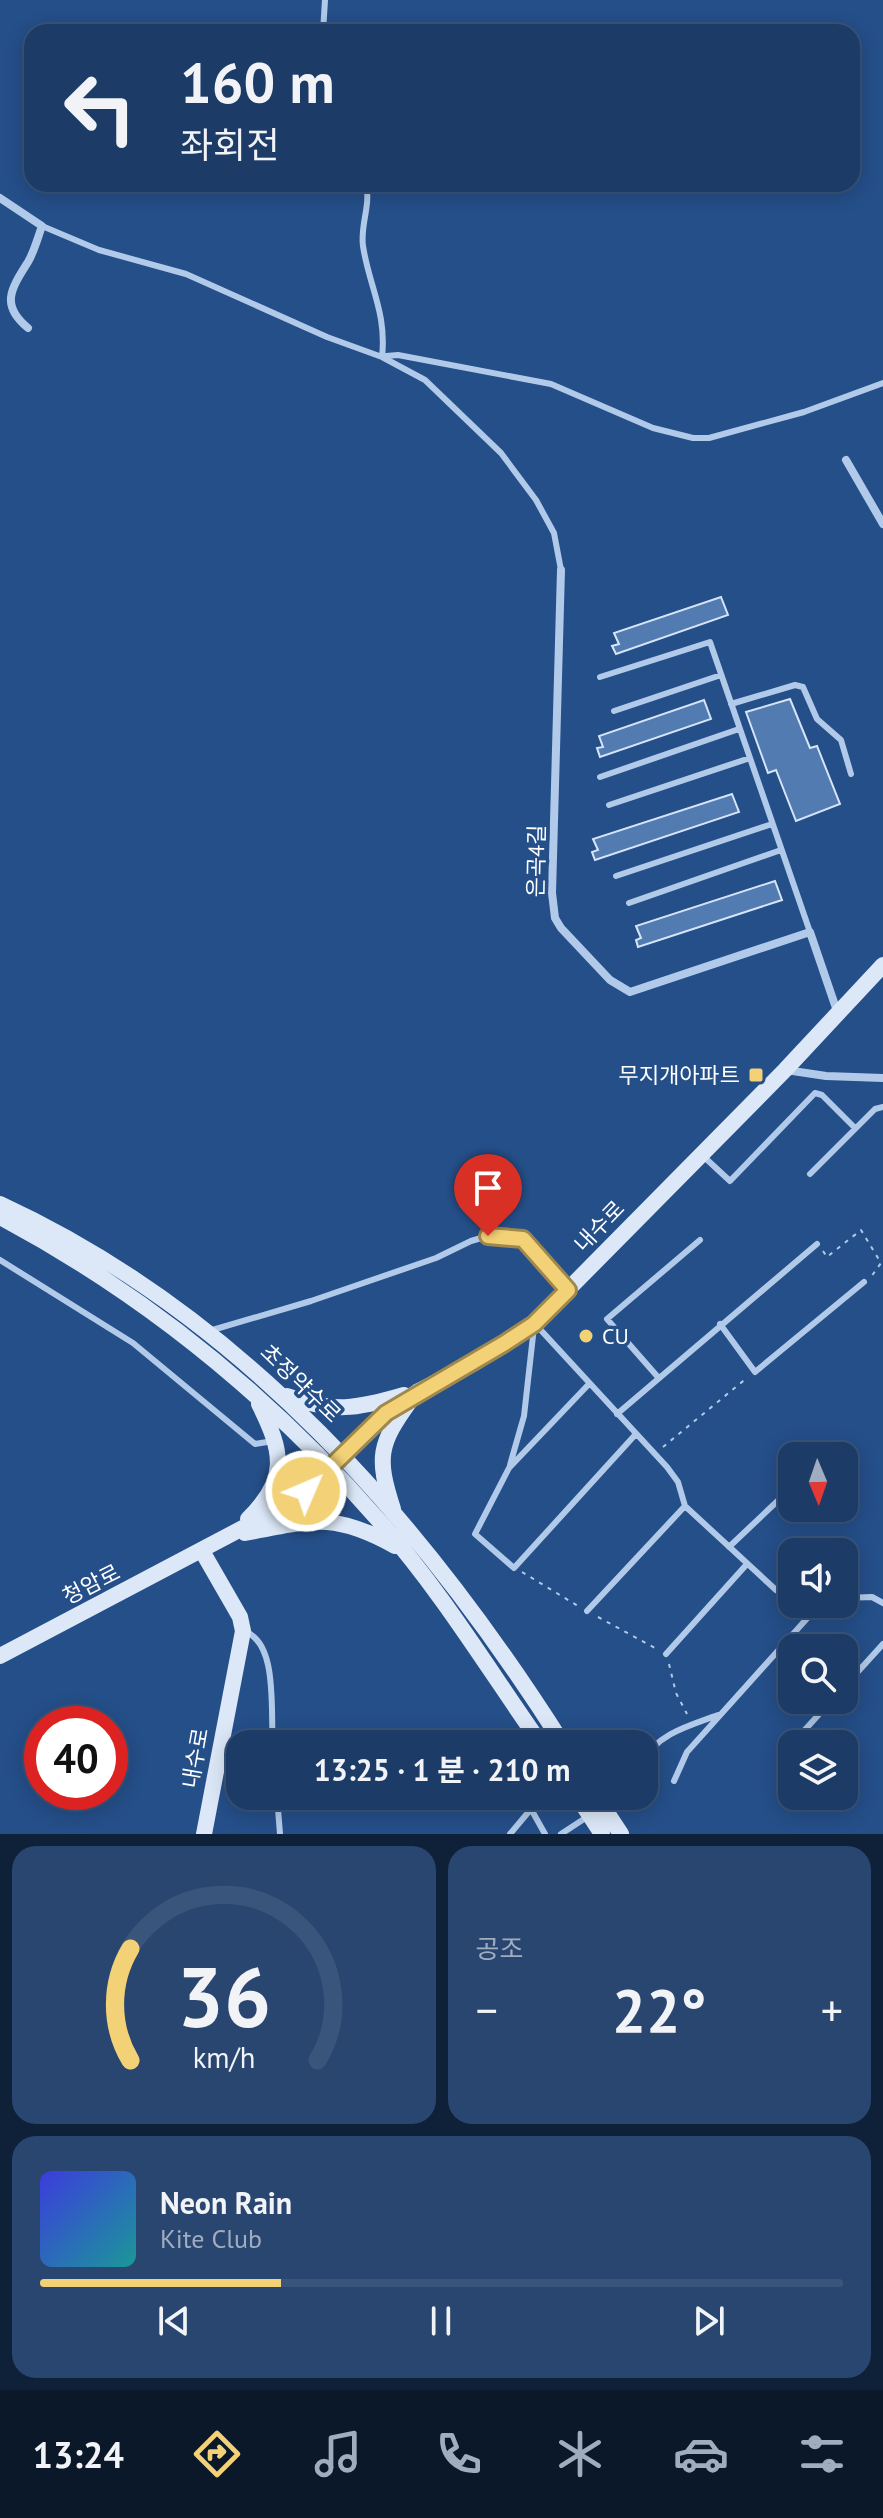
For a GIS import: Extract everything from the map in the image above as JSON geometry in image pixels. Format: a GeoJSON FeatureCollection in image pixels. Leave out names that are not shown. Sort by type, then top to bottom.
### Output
{"type":"FeatureCollection","features":[{"type":"Feature","properties":{"kind":"main road","name":"내수로"},"geometry":{"type":"LineString","coordinates":[[202,1551],[306,1491],[365,1430],[417,1392],[476,1362],[534,1324],[785,1070],[883,965]]}},
{"type":"Feature","properties":{"kind":"main road","name":"초정약수로"},"geometry":{"type":"LineString","coordinates":[[0,1204],[86,1246],[209,1331],[282,1395],[342,1455],[497,1641],[554,1730]]}},
{"type":"Feature","properties":{"kind":"main road","name":"초정약수로"},"geometry":{"type":"LineString","coordinates":[[0,1217],[84,1265],[133,1298],[201,1348],[255,1396],[329,1468],[402,1550],[531,1730]]}},
{"type":"Feature","properties":{"kind":"main road"},"geometry":{"type":"LineString","coordinates":[[282,1395],[334,1409],[361,1407],[417,1392]]}},
{"type":"Feature","properties":{"kind":"main road"},"geometry":{"type":"LineString","coordinates":[[397,1518],[384,1475],[382,1453],[385,1435],[417,1392]]}},
{"type":"Feature","properties":{"kind":"main road"},"geometry":{"type":"LineString","coordinates":[[232,1535],[266,1501],[276,1483],[277,1440],[255,1396]]}},
{"type":"Feature","properties":{"kind":"main road"},"geometry":{"type":"LineString","coordinates":[[232,1535],[318,1519],[341,1522],[369,1532],[402,1550]]}},
{"type":"Feature","properties":{"kind":"main road"},"geometry":{"type":"LineString","coordinates":[[202,1551],[240,1617],[243,1631]]}},
{"type":"Feature","properties":{"kind":"main road","name":"청암로"},"geometry":{"type":"LineString","coordinates":[[0,1656],[202,1551]]}},
{"type":"Feature","properties":{"kind":"main road","name":"내수로"},"geometry":{"type":"LineString","coordinates":[[204,1834],[243,1631]]}},
{"type":"Feature","properties":{"kind":"main road"},"geometry":{"type":"LineString","coordinates":[[587,1810],[602,1834]]}},
{"type":"Feature","properties":{"kind":"main road"},"geometry":{"type":"LineString","coordinates":[[605,1810],[621,1834]]}},
{"type":"Feature","properties":{"kind":"street"},"geometry":{"type":"LineString","coordinates":[[0,198],[42,226],[28,262],[2,289],[0,300],[3,313],[11,321],[28,328]]}},
{"type":"Feature","properties":{"kind":"street"},"geometry":{"type":"LineString","coordinates":[[846,460],[880,510],[883,524]]}},
{"type":"Feature","properties":{"kind":"street","name":"은곡4길"},"geometry":{"type":"LineString","coordinates":[[561,570],[552,893],[555,918],[561,928],[610,980],[630,992],[810,932]]}},
{"type":"Feature","properties":{"kind":"street"},"geometry":{"type":"LineString","coordinates":[[810,932],[837,1011]]}},
{"type":"Feature","properties":{"kind":"street"},"geometry":{"type":"LineString","coordinates":[[785,1070],[826,1076],[883,1078]]}},
{"type":"Feature","properties":{"kind":"lane"},"geometry":{"type":"LineString","coordinates":[[324,24],[325,0]]}},
{"type":"Feature","properties":{"kind":"lane"},"geometry":{"type":"LineString","coordinates":[[367,192],[369,209],[362,232],[363,247],[378,295],[384,339],[382,357]]}},
{"type":"Feature","properties":{"kind":"lane"},"geometry":{"type":"LineString","coordinates":[[42,226],[99,250],[186,274],[327,337],[382,357],[425,380],[501,453],[546,517],[554,533],[561,570]]}},
{"type":"Feature","properties":{"kind":"lane"},"geometry":{"type":"LineString","coordinates":[[382,357],[398,355],[551,384],[619,416],[693,438],[709,438],[804,412],[883,383]]}},
{"type":"Feature","properties":{"kind":"lane"},"geometry":{"type":"LineString","coordinates":[[600,677],[710,642],[810,932]]}},
{"type":"Feature","properties":{"kind":"lane"},"geometry":{"type":"LineString","coordinates":[[614,711],[721,675]]}},
{"type":"Feature","properties":{"kind":"lane"},"geometry":{"type":"LineString","coordinates":[[731,704],[795,685],[803,687],[817,719],[841,740],[851,774]]}},
{"type":"Feature","properties":{"kind":"lane"},"geometry":{"type":"LineString","coordinates":[[600,777],[739,729]]}},
{"type":"Feature","properties":{"kind":"lane"},"geometry":{"type":"LineString","coordinates":[[609,805],[750,758]]}},
{"type":"Feature","properties":{"kind":"lane"},"geometry":{"type":"LineString","coordinates":[[616,876],[772,824]]}},
{"type":"Feature","properties":{"kind":"lane"},"geometry":{"type":"LineString","coordinates":[[629,903],[781,850]]}},
{"type":"Feature","properties":{"kind":"lane"},"geometry":{"type":"LineString","coordinates":[[701,1153],[730,1181],[815,1093],[822,1095],[855,1128]]}},
{"type":"Feature","properties":{"kind":"lane"},"geometry":{"type":"LineString","coordinates":[[810,1174],[875,1109],[883,1107]]}},
{"type":"Feature","properties":{"kind":"lane"},"geometry":{"type":"LineString","coordinates":[[209,1331],[311,1301],[488,1236],[523,1239],[568,1290]]}},
{"type":"Feature","properties":{"kind":"lane"},"geometry":{"type":"LineString","coordinates":[[657,1376],[607,1319],[700,1240]]}},
{"type":"Feature","properties":{"kind":"lane"},"geometry":{"type":"LineString","coordinates":[[617,1414],[657,1376],[817,1244]]}},
{"type":"Feature","properties":{"kind":"lane"},"geometry":{"type":"LineString","coordinates":[[0,1260],[133,1343],[255,1444],[277,1440]]}},
{"type":"Feature","properties":{"kind":"lane"},"geometry":{"type":"LineString","coordinates":[[720,1324],[755,1372],[864,1282]]}},
{"type":"Feature","properties":{"kind":"lane"},"geometry":{"type":"LineString","coordinates":[[534,1324],[678,1482],[685,1506],[778,1591]]}},
{"type":"Feature","properties":{"kind":"lane"},"geometry":{"type":"LineString","coordinates":[[534,1324],[524,1416],[509,1468],[475,1534],[514,1568],[635,1435]]}},
{"type":"Feature","properties":{"kind":"lane"},"geometry":{"type":"LineString","coordinates":[[509,1468],[588,1385]]}},
{"type":"Feature","properties":{"kind":"lane"},"geometry":{"type":"LineString","coordinates":[[729,1547],[778,1501]]}},
{"type":"Feature","properties":{"kind":"lane"},"geometry":{"type":"LineString","coordinates":[[587,1611],[685,1506]]}},
{"type":"Feature","properties":{"kind":"lane"},"geometry":{"type":"LineString","coordinates":[[666,1654],[747,1564]]}},
{"type":"Feature","properties":{"kind":"lane"},"geometry":{"type":"LineString","coordinates":[[858,1598],[872,1597],[883,1603]]}},
{"type":"Feature","properties":{"kind":"lane"},"geometry":{"type":"LineString","coordinates":[[674,1781],[687,1752],[807,1618]]}},
{"type":"Feature","properties":{"kind":"lane"},"geometry":{"type":"LineString","coordinates":[[243,1631],[260,1640],[268,1656],[272,1730]]}},
{"type":"Feature","properties":{"kind":"lane"},"geometry":{"type":"LineString","coordinates":[[858,1672],[883,1644]]}},
{"type":"Feature","properties":{"kind":"lane"},"geometry":{"type":"LineString","coordinates":[[658,1743],[688,1726],[721,1714]]}},
{"type":"Feature","properties":{"kind":"lane"},"geometry":{"type":"LineString","coordinates":[[805,1730],[819,1714]]}},
{"type":"Feature","properties":{"kind":"lane"},"geometry":{"type":"LineString","coordinates":[[510,1834],[531,1809],[545,1834]]}},
{"type":"Feature","properties":{"kind":"lane"},"geometry":{"type":"LineString","coordinates":[[278,1810],[280,1834]]}},
{"type":"Feature","properties":{"kind":"lane"},"geometry":{"type":"LineString","coordinates":[[561,1834],[590,1815]]}},
{"type":"Feature","properties":{"kind":"path"},"geometry":{"type":"LineString","coordinates":[[817,1244],[827,1257],[861,1230],[881,1263],[864,1282]]}},
{"type":"Feature","properties":{"kind":"path"},"geometry":{"type":"LineString","coordinates":[[654,1454],[755,1372]]}},
{"type":"Feature","properties":{"kind":"path"},"geometry":{"type":"LineString","coordinates":[[514,1568],[666,1654],[676,1693],[686,1707],[688,1726]]}},
{"type":"Feature","properties":{"kind":"building"},"geometry":{"type":"Polygon","coordinates":[[[721,597],[728,615],[616,654],[612,646],[619,644],[614,633],[721,597]]]}},
{"type":"Feature","properties":{"kind":"building"},"geometry":{"type":"Polygon","coordinates":[[[790,699],[810,748],[817,746],[840,804],[796,821],[776,770],[768,773],[746,712],[790,699]]]}},
{"type":"Feature","properties":{"kind":"building"},"geometry":{"type":"Polygon","coordinates":[[[704,700],[711,719],[600,757],[597,748],[603,747],[599,736],[704,700]]]}},
{"type":"Feature","properties":{"kind":"building"},"geometry":{"type":"Polygon","coordinates":[[[732,794],[739,812],[595,860],[592,852],[598,850],[593,839],[732,794]]]}},
{"type":"Feature","properties":{"kind":"building"},"geometry":{"type":"Polygon","coordinates":[[[775,881],[782,900],[638,947],[636,940],[641,938],[636,926],[775,881]]]}},
{"type":"Feature","properties":{"kind":"place","name":"무지개아파트"},"geometry":{"type":"Point","coordinates":[756,1075]}},
{"type":"Feature","properties":{"kind":"place","name":"CU"},"geometry":{"type":"Point","coordinates":[586,1336]}},
{"type":"Feature","properties":{"kind":"route"},"geometry":{"type":"LineString","coordinates":[[306,1491],[365,1430],[386,1413],[441,1378],[476,1362],[534,1324],[568,1290],[523,1239],[488,1236]]}}]}
